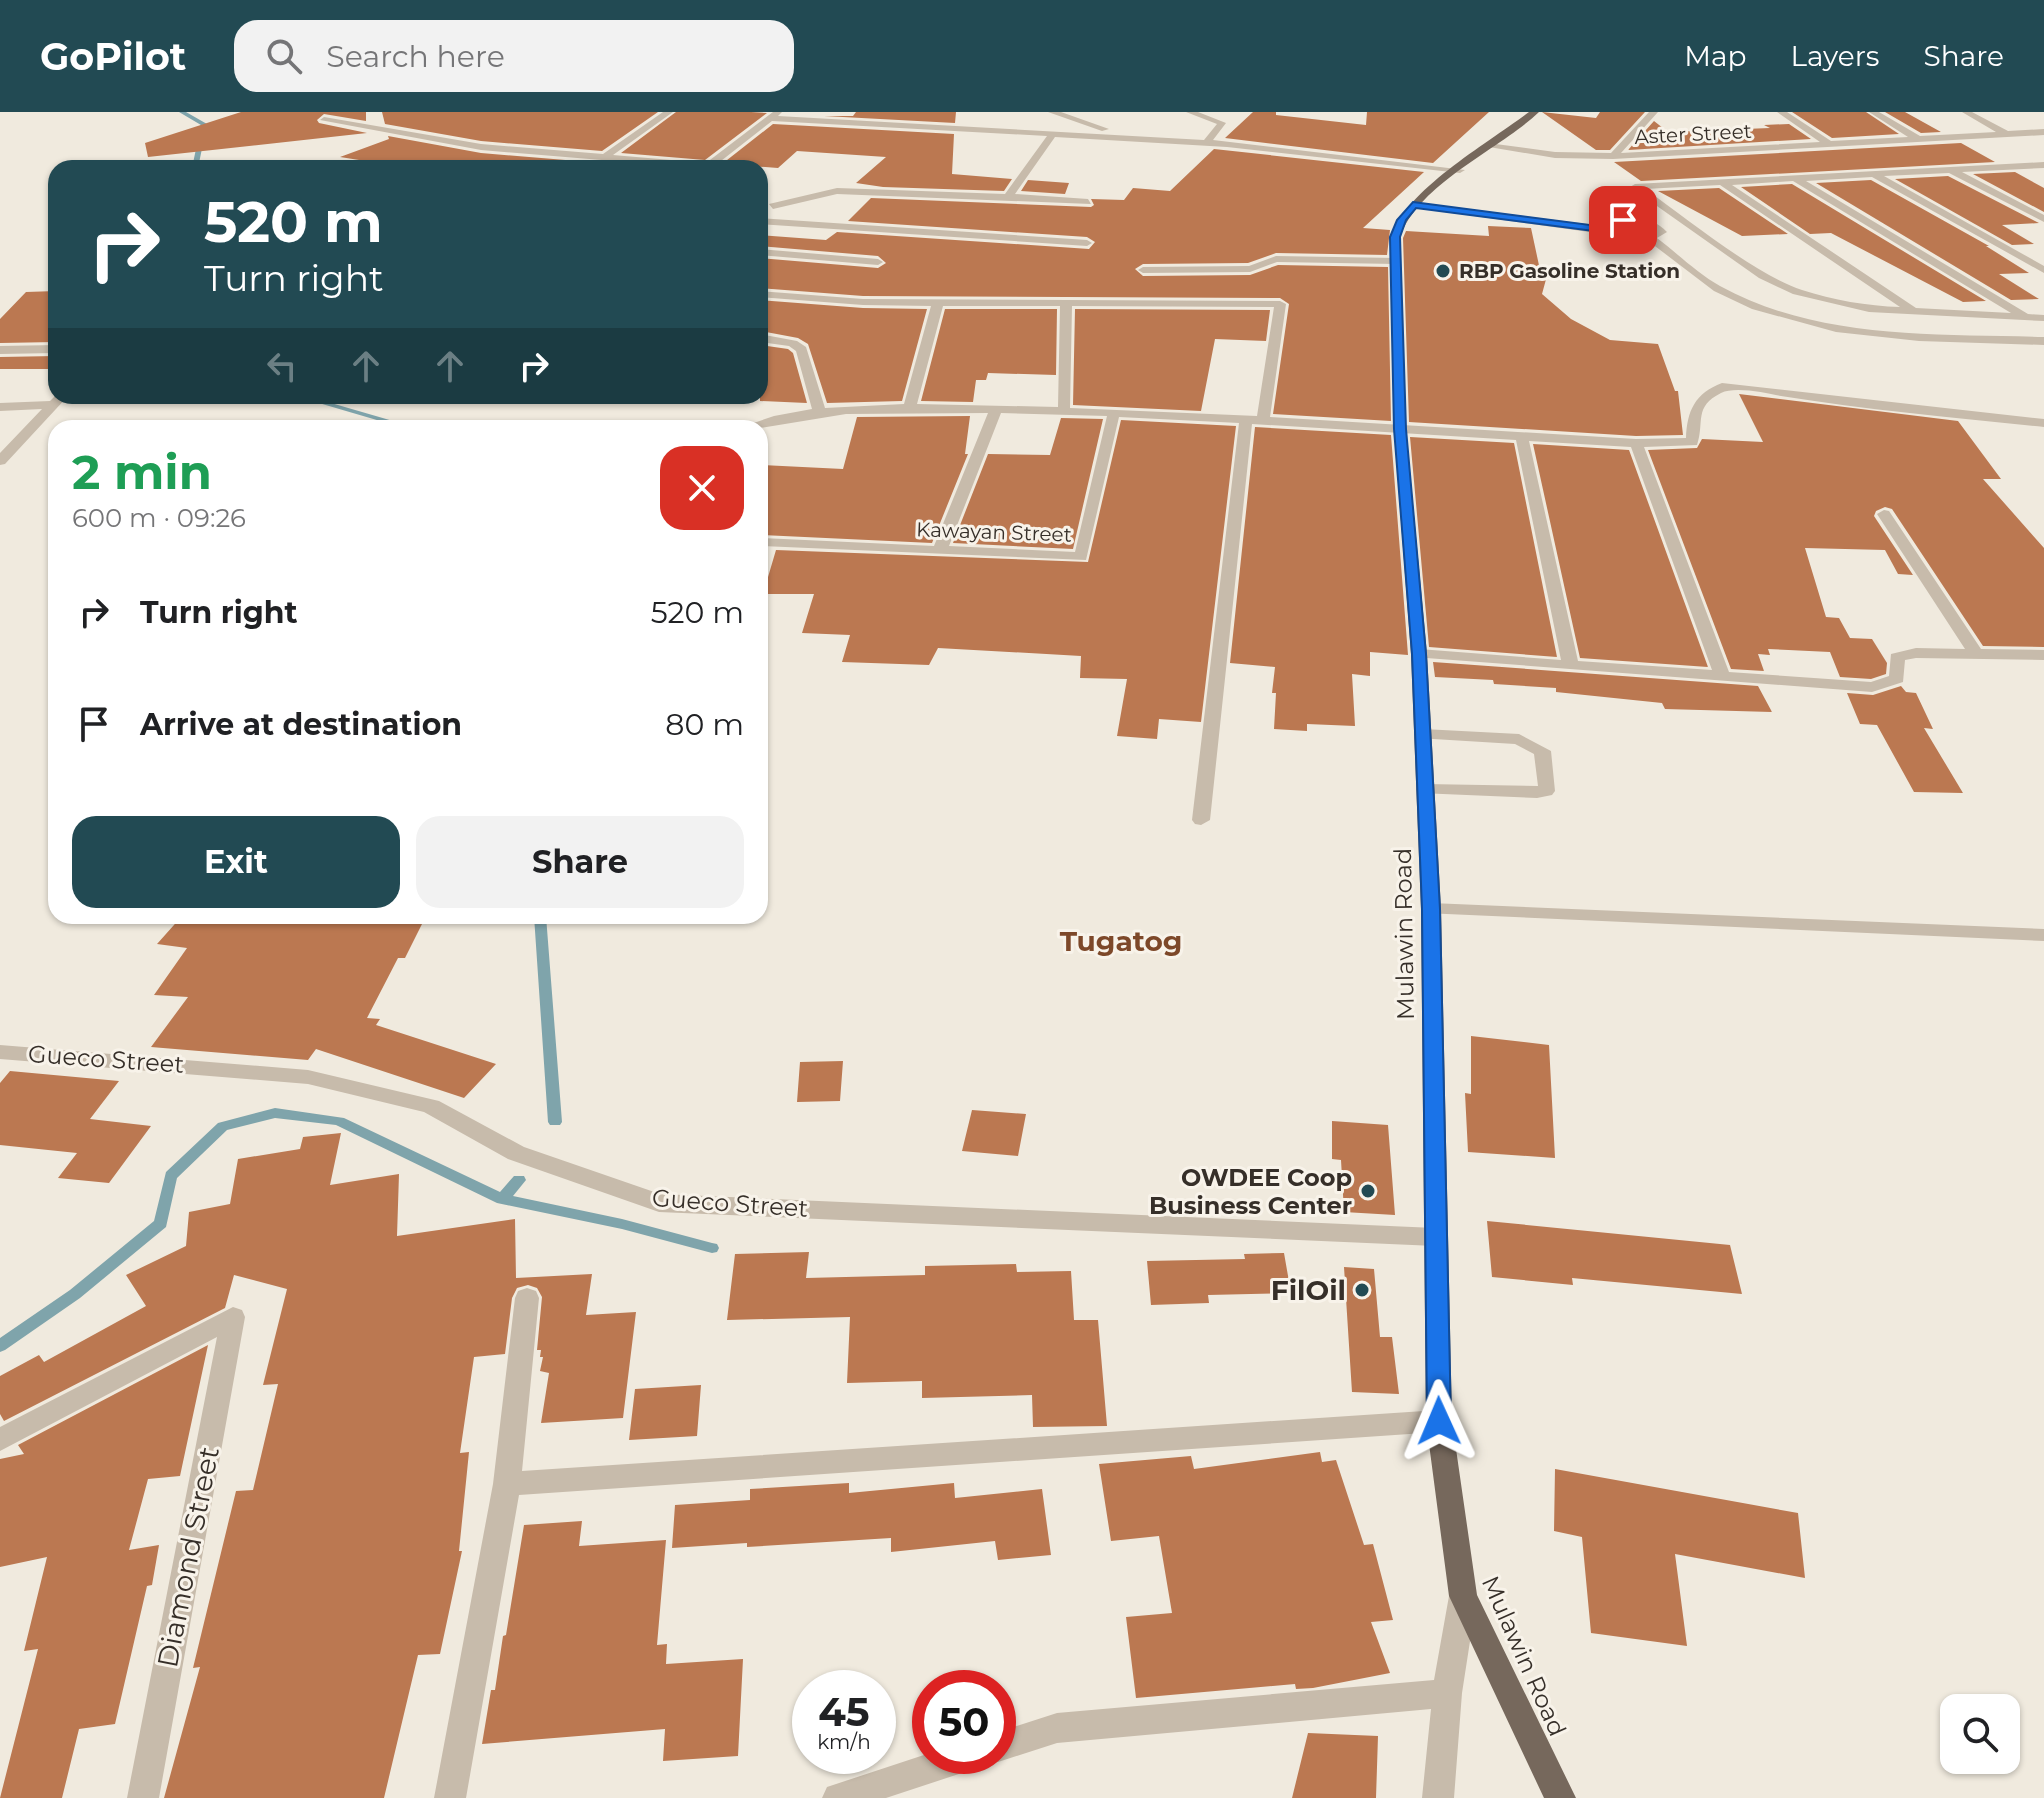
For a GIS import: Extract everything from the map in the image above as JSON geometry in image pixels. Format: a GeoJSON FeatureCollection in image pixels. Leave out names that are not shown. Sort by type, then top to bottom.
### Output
{"type":"FeatureCollection","features":[{"type":"Feature","properties":{"kind":"main road","name":"Mulawin Road"},"geometry":{"type":"LineString","coordinates":[[1535,112],[1488,146],[1401,220],[1395,237],[1400,429],[1419,654],[1431,909],[1439,1421],[1463,1596],[1560,1798]]}},
{"type":"Feature","properties":{"kind":"street"},"geometry":{"type":"LineString","coordinates":[[605,157],[669,112]]}},
{"type":"Feature","properties":{"kind":"street"},"geometry":{"type":"LineString","coordinates":[[1052,112],[1128,137]]}},
{"type":"Feature","properties":{"kind":"street"},"geometry":{"type":"LineString","coordinates":[[1190,112],[1222,123],[1207,142]]}},
{"type":"Feature","properties":{"kind":"street"},"geometry":{"type":"LineString","coordinates":[[1613,156],[1654,112]]}},
{"type":"Feature","properties":{"kind":"street"},"geometry":{"type":"LineString","coordinates":[[1781,112],[1831,145]]}},
{"type":"Feature","properties":{"kind":"street"},"geometry":{"type":"LineString","coordinates":[[1873,112],[1918,139]]}},
{"type":"Feature","properties":{"kind":"street"},"geometry":{"type":"LineString","coordinates":[[1966,112],[2006,134]]}},
{"type":"Feature","properties":{"kind":"street"},"geometry":{"type":"LineString","coordinates":[[716,160],[774,115],[1207,142],[1460,170]]}},
{"type":"Feature","properties":{"kind":"street"},"geometry":{"type":"LineString","coordinates":[[324,120],[442,142],[636,160]]}},
{"type":"Feature","properties":{"kind":"street","name":"Aster Street"},"geometry":{"type":"LineString","coordinates":[[1488,146],[1567,156],[1613,156],[2044,132]]}},
{"type":"Feature","properties":{"kind":"street"},"geometry":{"type":"LineString","coordinates":[[1008,197],[1053,134]]}},
{"type":"Feature","properties":{"kind":"street"},"geometry":{"type":"LineString","coordinates":[[2044,165],[1635,187],[1763,276],[1797,292],[1869,309],[2044,318]]}},
{"type":"Feature","properties":{"kind":"street"},"geometry":{"type":"LineString","coordinates":[[2027,166],[2044,174]]}},
{"type":"Feature","properties":{"kind":"street"},"geometry":{"type":"LineString","coordinates":[[1952,171],[2044,219]]}},
{"type":"Feature","properties":{"kind":"street"},"geometry":{"type":"LineString","coordinates":[[1873,174],[2044,270]]}},
{"type":"Feature","properties":{"kind":"street"},"geometry":{"type":"LineString","coordinates":[[1793,177],[2026,317]]}},
{"type":"Feature","properties":{"kind":"street"},"geometry":{"type":"LineString","coordinates":[[1720,181],[1915,312]]}},
{"type":"Feature","properties":{"kind":"street"},"geometry":{"type":"LineString","coordinates":[[768,206],[837,191],[1088,202]]}},
{"type":"Feature","properties":{"kind":"street"},"geometry":{"type":"LineString","coordinates":[[1426,198],[1508,217],[1611,226],[1646,222],[1662,232],[1650,237],[1627,236],[1611,226],[1466,199]]}},
{"type":"Feature","properties":{"kind":"street"},"geometry":{"type":"LineString","coordinates":[[768,211],[773,206]]}},
{"type":"Feature","properties":{"kind":"street"},"geometry":{"type":"LineString","coordinates":[[1508,217],[1518,207]]}},
{"type":"Feature","properties":{"kind":"street"},"geometry":{"type":"LineString","coordinates":[[768,220],[1087,243]]}},
{"type":"Feature","properties":{"kind":"street"},"geometry":{"type":"LineString","coordinates":[[1650,237],[1717,288],[1767,311],[1823,325],[1896,336],[2044,341]]}},
{"type":"Feature","properties":{"kind":"street"},"geometry":{"type":"LineString","coordinates":[[768,253],[878,262]]}},
{"type":"Feature","properties":{"kind":"street"},"geometry":{"type":"LineString","coordinates":[[1143,270],[1250,269],[1276,259],[1295,258],[1396,261]]}},
{"type":"Feature","properties":{"kind":"street"},"geometry":{"type":"LineString","coordinates":[[768,295],[863,302],[1280,304],[1263,419]]}},
{"type":"Feature","properties":{"kind":"street"},"geometry":{"type":"LineString","coordinates":[[909,409],[938,302]]}},
{"type":"Feature","properties":{"kind":"street"},"geometry":{"type":"LineString","coordinates":[[1064,411],[1066,303]]}},
{"type":"Feature","properties":{"kind":"street"},"geometry":{"type":"LineString","coordinates":[[768,339],[793,343],[802,350],[819,410]]}},
{"type":"Feature","properties":{"kind":"street"},"geometry":{"type":"LineString","coordinates":[[0,350],[48,349]]}},
{"type":"Feature","properties":{"kind":"street"},"geometry":{"type":"LineString","coordinates":[[768,422],[819,410],[1064,411],[1263,419],[1636,443],[1692,442],[1693,420],[1700,401],[1722,387],[2044,423]]}},
{"type":"Feature","properties":{"kind":"street"},"geometry":{"type":"LineString","coordinates":[[0,407],[48,402]]}},
{"type":"Feature","properties":{"kind":"street"},"geometry":{"type":"LineString","coordinates":[[0,461],[54,404]]}},
{"type":"Feature","properties":{"kind":"street"},"geometry":{"type":"LineString","coordinates":[[940,550],[996,410]]}},
{"type":"Feature","properties":{"kind":"street","name":"Kawayan Street"},"geometry":{"type":"LineString","coordinates":[[768,542],[1081,557],[1114,413]]}},
{"type":"Feature","properties":{"kind":"street"},"geometry":{"type":"LineString","coordinates":[[1201,820],[1246,419]]}},
{"type":"Feature","properties":{"kind":"street"},"geometry":{"type":"LineString","coordinates":[[1522,437],[1570,663]]}},
{"type":"Feature","properties":{"kind":"street"},"geometry":{"type":"LineString","coordinates":[[1636,443],[1723,678]]}},
{"type":"Feature","properties":{"kind":"street"},"geometry":{"type":"LineString","coordinates":[[1884,514],[1976,654]]}},
{"type":"Feature","properties":{"kind":"street"},"geometry":{"type":"LineString","coordinates":[[1419,654],[1872,687],[1897,679],[1897,657],[1916,653],[2044,655]]}},
{"type":"Feature","properties":{"kind":"street"},"geometry":{"type":"LineString","coordinates":[[1423,734],[1519,739],[1531,743],[1542,751],[1547,786],[1546,791],[1537,793],[1425,789]]}},
{"type":"Feature","properties":{"kind":"street"},"geometry":{"type":"LineString","coordinates":[[1431,909],[2044,935]]}},
{"type":"Feature","properties":{"kind":"street","name":"Gueco Street"},"geometry":{"type":"LineString","coordinates":[[0,1052],[81,1056],[308,1077],[431,1106],[516,1153],[659,1203],[1435,1237]]}},
{"type":"Feature","properties":{"kind":"street"},"geometry":{"type":"LineString","coordinates":[[450,1798],[507,1484],[527,1298]]}},
{"type":"Feature","properties":{"kind":"street","name":"Diamond Street"},"geometry":{"type":"LineString","coordinates":[[0,1440],[233,1317],[143,1798]]}},
{"type":"Feature","properties":{"kind":"street"},"geometry":{"type":"LineString","coordinates":[[507,1484],[1439,1421]]}},
{"type":"Feature","properties":{"kind":"street"},"geometry":{"type":"LineString","coordinates":[[1438,1798],[1447,1693],[1463,1596]]}},
{"type":"Feature","properties":{"kind":"street"},"geometry":{"type":"LineString","coordinates":[[1016,1741],[1057,1728],[1447,1693]]}},
{"type":"Feature","properties":{"kind":"street"},"geometry":{"type":"LineString","coordinates":[[838,1798],[913,1774]]}},
{"type":"Feature","properties":{"kind":"building"},"geometry":{"type":"Polygon","coordinates":[[[241,112],[366,112],[366,121],[324,114],[317,120],[319,123],[367,133],[148,157],[145,143],[241,112]]]}},
{"type":"Feature","properties":{"kind":"building"},"geometry":{"type":"Polygon","coordinates":[[[382,112],[658,112],[602,151],[481,141],[385,124],[382,112]]]}},
{"type":"Feature","properties":{"kind":"building"},"geometry":{"type":"Polygon","coordinates":[[[676,112],[767,113],[705,160],[621,153],[676,112]]]}},
{"type":"Feature","properties":{"kind":"building"},"geometry":{"type":"Polygon","coordinates":[[[856,112],[956,112],[955,123],[824,116],[853,116],[856,112]]]}},
{"type":"Feature","properties":{"kind":"building"},"geometry":{"type":"Polygon","coordinates":[[[1253,112],[1276,112],[1276,115],[1366,125],[1367,112],[1489,112],[1433,163],[1225,138],[1253,112]]]}},
{"type":"Feature","properties":{"kind":"building"},"geometry":{"type":"Polygon","coordinates":[[[1542,112],[1596,118],[1600,112],[1645,112],[1610,150],[1596,150],[1542,112]]]}},
{"type":"Feature","properties":{"kind":"building"},"geometry":{"type":"Polygon","coordinates":[[[1792,112],[1866,112],[1899,134],[1832,138],[1792,112]]]}},
{"type":"Feature","properties":{"kind":"building"},"geometry":{"type":"Polygon","coordinates":[[[1885,112],[1905,112],[1941,132],[1921,133],[1885,112]]]}},
{"type":"Feature","properties":{"kind":"building"},"geometry":{"type":"Polygon","coordinates":[[[1654,121],[1668,132],[1770,128],[1764,125],[1789,124],[1811,139],[1628,150],[1654,121]]]}},
{"type":"Feature","properties":{"kind":"building"},"geometry":{"type":"Polygon","coordinates":[[[773,124],[954,134],[952,174],[1012,179],[1004,191],[883,187],[856,183],[886,157],[797,151],[778,168],[768,167],[768,160],[727,160],[773,124]]]}},
{"type":"Feature","properties":{"kind":"building"},"geometry":{"type":"Polygon","coordinates":[[[388,136],[481,153],[565,160],[359,160],[340,157],[389,139],[388,136]]]}},
{"type":"Feature","properties":{"kind":"building"},"geometry":{"type":"Polygon","coordinates":[[[1961,143],[1995,162],[1641,181],[1614,162],[1961,143]]]}},
{"type":"Feature","properties":{"kind":"building"},"geometry":{"type":"Polygon","coordinates":[[[1214,149],[1424,172],[1363,228],[1390,230],[1387,255],[1276,253],[1248,263],[1143,264],[1135,269],[1143,276],[1250,275],[1278,265],[1388,267],[1391,421],[1273,414],[1289,304],[1280,298],[863,296],[768,289],[768,259],[878,268],[886,263],[878,256],[768,247],[768,236],[826,240],[837,232],[1089,249],[1095,242],[1087,237],[848,221],[871,198],[1091,207],[1094,205],[1091,199],[1124,200],[1133,188],[1170,191],[1214,149]]]}},
{"type":"Feature","properties":{"kind":"building"},"geometry":{"type":"Polygon","coordinates":[[[2015,172],[2044,188],[2044,212],[1973,174],[2015,172]]]}},
{"type":"Feature","properties":{"kind":"building"},"geometry":{"type":"Polygon","coordinates":[[[1948,176],[2039,223],[2002,225],[2034,244],[2012,245],[1895,179],[1948,176]]]}},
{"type":"Feature","properties":{"kind":"building"},"geometry":{"type":"Polygon","coordinates":[[[1028,180],[1069,183],[1065,194],[1021,191],[1028,180]]]}},
{"type":"Feature","properties":{"kind":"building"},"geometry":{"type":"Polygon","coordinates":[[[1871,180],[1989,246],[1986,246],[2029,273],[1999,274],[2039,299],[2011,300],[1816,183],[1871,180]]]}},
{"type":"Feature","properties":{"kind":"building"},"geometry":{"type":"Polygon","coordinates":[[[1792,184],[1986,301],[1963,302],[1831,233],[1810,234],[1741,187],[1792,184]]]}},
{"type":"Feature","properties":{"kind":"building"},"geometry":{"type":"Polygon","coordinates":[[[1719,188],[1788,234],[1742,236],[1658,191],[1719,188]]]}},
{"type":"Feature","properties":{"kind":"building"},"geometry":{"type":"Polygon","coordinates":[[[1488,226],[1531,228],[1540,270],[1548,272],[1542,294],[1571,319],[1610,340],[1658,344],[1675,391],[1678,391],[1683,435],[1636,436],[1409,422],[1403,238],[1406,231],[1489,236],[1488,226]]]}},
{"type":"Feature","properties":{"kind":"building"},"geometry":{"type":"Polygon","coordinates":[[[48,291],[48,342],[0,343],[0,319],[26,292],[48,291]]]}},
{"type":"Feature","properties":{"kind":"building"},"geometry":{"type":"Polygon","coordinates":[[[768,301],[927,309],[902,401],[827,403],[808,344],[798,338],[768,332],[768,301]]]}},
{"type":"Feature","properties":{"kind":"building"},"geometry":{"type":"Polygon","coordinates":[[[945,309],[1057,309],[1056,375],[988,373],[986,380],[976,380],[973,402],[921,401],[945,309]]]}},
{"type":"Feature","properties":{"kind":"building"},"geometry":{"type":"Polygon","coordinates":[[[1075,309],[1270,310],[1266,341],[1215,339],[1201,411],[1073,405],[1075,309]]]}},
{"type":"Feature","properties":{"kind":"building"},"geometry":{"type":"Polygon","coordinates":[[[768,346],[788,349],[793,353],[807,403],[768,401],[768,346]]]}},
{"type":"Feature","properties":{"kind":"building"},"geometry":{"type":"Polygon","coordinates":[[[48,356],[48,369],[0,369],[0,357],[48,356]]]}},
{"type":"Feature","properties":{"kind":"building"},"geometry":{"type":"Polygon","coordinates":[[[1739,394],[1958,421],[2001,479],[1983,479],[2044,548],[2044,647],[1983,646],[1892,509],[1885,507],[1876,511],[1874,516],[1913,575],[1898,574],[1885,550],[1805,548],[1826,617],[1839,618],[1850,638],[1872,639],[1887,663],[1886,674],[1871,679],[1840,677],[1830,652],[1768,649],[1770,655],[1758,654],[1764,671],[1731,669],[1648,450],[1697,448],[1702,439],[1763,442],[1739,394]]]}},
{"type":"Feature","properties":{"kind":"building"},"geometry":{"type":"Polygon","coordinates":[[[970,416],[965,454],[968,454],[932,543],[768,535],[768,465],[843,469],[857,417],[970,416]]]}},
{"type":"Feature","properties":{"kind":"building"},"geometry":{"type":"Polygon","coordinates":[[[1061,418],[1103,419],[1073,549],[953,543],[988,454],[1050,455],[1061,418]]]}},
{"type":"Feature","properties":{"kind":"building"},"geometry":{"type":"Polygon","coordinates":[[[1121,420],[1236,426],[1201,722],[1159,719],[1157,739],[1117,736],[1127,679],[1080,678],[1081,656],[938,648],[929,665],[842,662],[850,635],[802,633],[814,594],[768,594],[768,577],[776,550],[1088,562],[1121,420]]]}},
{"type":"Feature","properties":{"kind":"building"},"geometry":{"type":"Polygon","coordinates":[[[1255,427],[1391,435],[1408,655],[1370,652],[1370,676],[1352,674],[1355,726],[1307,724],[1307,731],[1274,729],[1276,693],[1272,693],[1275,667],[1230,663],[1255,427]]]}},
{"type":"Feature","properties":{"kind":"building"},"geometry":{"type":"Polygon","coordinates":[[[1410,437],[1514,443],[1557,657],[1429,647],[1410,437]]]}},
{"type":"Feature","properties":{"kind":"building"},"geometry":{"type":"Polygon","coordinates":[[[1533,444],[1629,450],[1708,667],[1580,658],[1533,444]]]}},
{"type":"Feature","properties":{"kind":"building"},"geometry":{"type":"Polygon","coordinates":[[[1433,662],[1758,686],[1772,712],[1665,709],[1662,703],[1556,692],[1556,688],[1435,677],[1433,662]]]}},
{"type":"Feature","properties":{"kind":"building"},"geometry":{"type":"Polygon","coordinates":[[[1901,686],[1906,692],[1916,693],[1933,729],[1924,728],[1963,793],[1914,792],[1877,725],[1860,724],[1847,693],[1873,695],[1901,686]]]}},
{"type":"Feature","properties":{"kind":"building"},"geometry":{"type":"Polygon","coordinates":[[[175,924],[422,924],[405,958],[398,958],[367,1018],[380,1019],[376,1025],[496,1064],[464,1098],[316,1049],[308,1060],[151,1047],[188,997],[154,995],[187,948],[157,944],[175,924]]]}},
{"type":"Feature","properties":{"kind":"building"},"geometry":{"type":"Polygon","coordinates":[[[1471,1036],[1549,1045],[1555,1158],[1468,1152],[1465,1093],[1471,1094],[1471,1036]]]}},
{"type":"Feature","properties":{"kind":"building"},"geometry":{"type":"Polygon","coordinates":[[[843,1061],[840,1101],[797,1102],[800,1062],[843,1061]]]}},
{"type":"Feature","properties":{"kind":"building"},"geometry":{"type":"Polygon","coordinates":[[[10,1071],[119,1081],[90,1119],[151,1126],[109,1183],[58,1178],[77,1153],[0,1145],[0,1083],[10,1071]]]}},
{"type":"Feature","properties":{"kind":"building"},"geometry":{"type":"Polygon","coordinates":[[[972,1110],[1026,1114],[1018,1156],[962,1151],[972,1110]]]}},
{"type":"Feature","properties":{"kind":"building"},"geometry":{"type":"Polygon","coordinates":[[[1332,1121],[1388,1125],[1395,1215],[1344,1212],[1341,1160],[1332,1159],[1332,1121]]]}},
{"type":"Feature","properties":{"kind":"building"},"geometry":{"type":"Polygon","coordinates":[[[341,1133],[330,1185],[399,1174],[397,1236],[515,1219],[516,1278],[592,1274],[586,1315],[636,1312],[623,1418],[541,1423],[549,1373],[540,1371],[543,1357],[540,1357],[541,1350],[537,1350],[542,1297],[537,1288],[528,1285],[517,1288],[512,1298],[505,1354],[474,1357],[460,1453],[469,1452],[459,1551],[462,1551],[440,1654],[418,1655],[384,1798],[164,1798],[200,1667],[193,1668],[236,1491],[253,1490],[278,1384],[263,1385],[287,1289],[234,1275],[225,1308],[4,1421],[0,1414],[0,1376],[39,1355],[44,1362],[146,1306],[126,1275],[186,1246],[189,1212],[230,1204],[238,1159],[300,1149],[303,1137],[341,1133]]]}},
{"type":"Feature","properties":{"kind":"building"},"geometry":{"type":"Polygon","coordinates":[[[1487,1221],[1730,1245],[1742,1294],[1572,1278],[1573,1285],[1492,1277],[1487,1221]]]}},
{"type":"Feature","properties":{"kind":"building"},"geometry":{"type":"Polygon","coordinates":[[[809,1252],[806,1278],[925,1275],[925,1266],[1016,1264],[1017,1272],[1071,1271],[1074,1320],[1098,1320],[1107,1426],[1033,1427],[1032,1395],[922,1398],[922,1381],[847,1383],[850,1317],[727,1320],[735,1254],[809,1252]]]}},
{"type":"Feature","properties":{"kind":"building"},"geometry":{"type":"Polygon","coordinates":[[[1284,1253],[1291,1293],[1208,1295],[1209,1303],[1151,1305],[1147,1261],[1245,1259],[1244,1254],[1284,1253]]]}},
{"type":"Feature","properties":{"kind":"building"},"geometry":{"type":"Polygon","coordinates":[[[1344,1267],[1374,1269],[1380,1337],[1392,1337],[1399,1394],[1352,1392],[1344,1267]]]}},
{"type":"Feature","properties":{"kind":"building"},"geometry":{"type":"Polygon","coordinates":[[[208,1345],[180,1476],[148,1479],[129,1550],[159,1545],[152,1585],[147,1586],[115,1724],[79,1729],[62,1798],[0,1798],[38,1649],[24,1651],[47,1557],[0,1567],[0,1459],[24,1454],[18,1445],[208,1345]]]}},
{"type":"Feature","properties":{"kind":"building"},"geometry":{"type":"Polygon","coordinates":[[[701,1385],[697,1436],[629,1440],[635,1389],[701,1385]]]}},
{"type":"Feature","properties":{"kind":"building"},"geometry":{"type":"Polygon","coordinates":[[[1320,1452],[1322,1462],[1336,1460],[1364,1545],[1373,1544],[1393,1620],[1371,1622],[1390,1673],[1313,1688],[1296,1689],[1295,1684],[1136,1698],[1126,1617],[1172,1613],[1159,1536],[1111,1541],[1099,1464],[1191,1456],[1194,1469],[1320,1452]]]}},
{"type":"Feature","properties":{"kind":"building"},"geometry":{"type":"Polygon","coordinates":[[[1555,1469],[1798,1513],[1805,1578],[1675,1554],[1687,1646],[1591,1633],[1582,1537],[1554,1531],[1555,1469]]]}},
{"type":"Feature","properties":{"kind":"building"},"geometry":{"type":"Polygon","coordinates":[[[849,1483],[849,1493],[954,1483],[955,1498],[1042,1489],[1051,1555],[998,1560],[995,1541],[891,1552],[891,1538],[747,1547],[747,1543],[672,1548],[675,1505],[750,1500],[750,1489],[849,1483]]]}},
{"type":"Feature","properties":{"kind":"building"},"geometry":{"type":"Polygon","coordinates":[[[582,1521],[579,1546],[666,1540],[657,1645],[667,1644],[666,1664],[743,1659],[738,1756],[663,1761],[665,1729],[482,1744],[491,1690],[495,1690],[503,1636],[506,1635],[524,1525],[582,1521]]]}},
{"type":"Feature","properties":{"kind":"building"},"geometry":{"type":"Polygon","coordinates":[[[1308,1733],[1378,1736],[1376,1798],[1292,1798],[1308,1733]]]}},
{"type":"Feature","properties":{"kind":"waterway"},"geometry":{"type":"LineString","coordinates":[[182,112],[204,124],[197,160]]}},
{"type":"Feature","properties":{"kind":"waterway"},"geometry":{"type":"LineString","coordinates":[[328,404],[384,420]]}},
{"type":"Feature","properties":{"kind":"waterway"},"geometry":{"type":"LineString","coordinates":[[541,924],[555,1122]]}},
{"type":"Feature","properties":{"kind":"waterway"},"geometry":{"type":"LineString","coordinates":[[0,1346],[75,1294],[161,1223],[171,1176],[223,1126],[275,1113],[339,1121],[502,1199]]}},
{"type":"Feature","properties":{"kind":"waterway"},"geometry":{"type":"LineString","coordinates":[[502,1199],[519,1180]]}},
{"type":"Feature","properties":{"kind":"waterway"},"geometry":{"type":"LineString","coordinates":[[502,1199],[622,1224],[712,1248]]}},
{"type":"Feature","properties":{"kind":"place","name":"RBP Gasoline Station"},"geometry":{"type":"Point","coordinates":[1443,271]}},
{"type":"Feature","properties":{"kind":"place","name":"OWDEE Coop Business Center"},"geometry":{"type":"Point","coordinates":[1368,1191]}},
{"type":"Feature","properties":{"kind":"place","name":"FilOil"},"geometry":{"type":"Point","coordinates":[1362,1290]}},
{"type":"Feature","properties":{"kind":"district","name":"Tugatog"},"geometry":{"type":"Point","coordinates":[1121,941]}},
{"type":"Feature","properties":{"kind":"route"},"geometry":{"type":"LineString","coordinates":[[1439,1421],[1431,909],[1419,654],[1400,429],[1395,237],[1401,220],[1413,205],[1609,230],[1609,223],[1623,220]]}}]}
